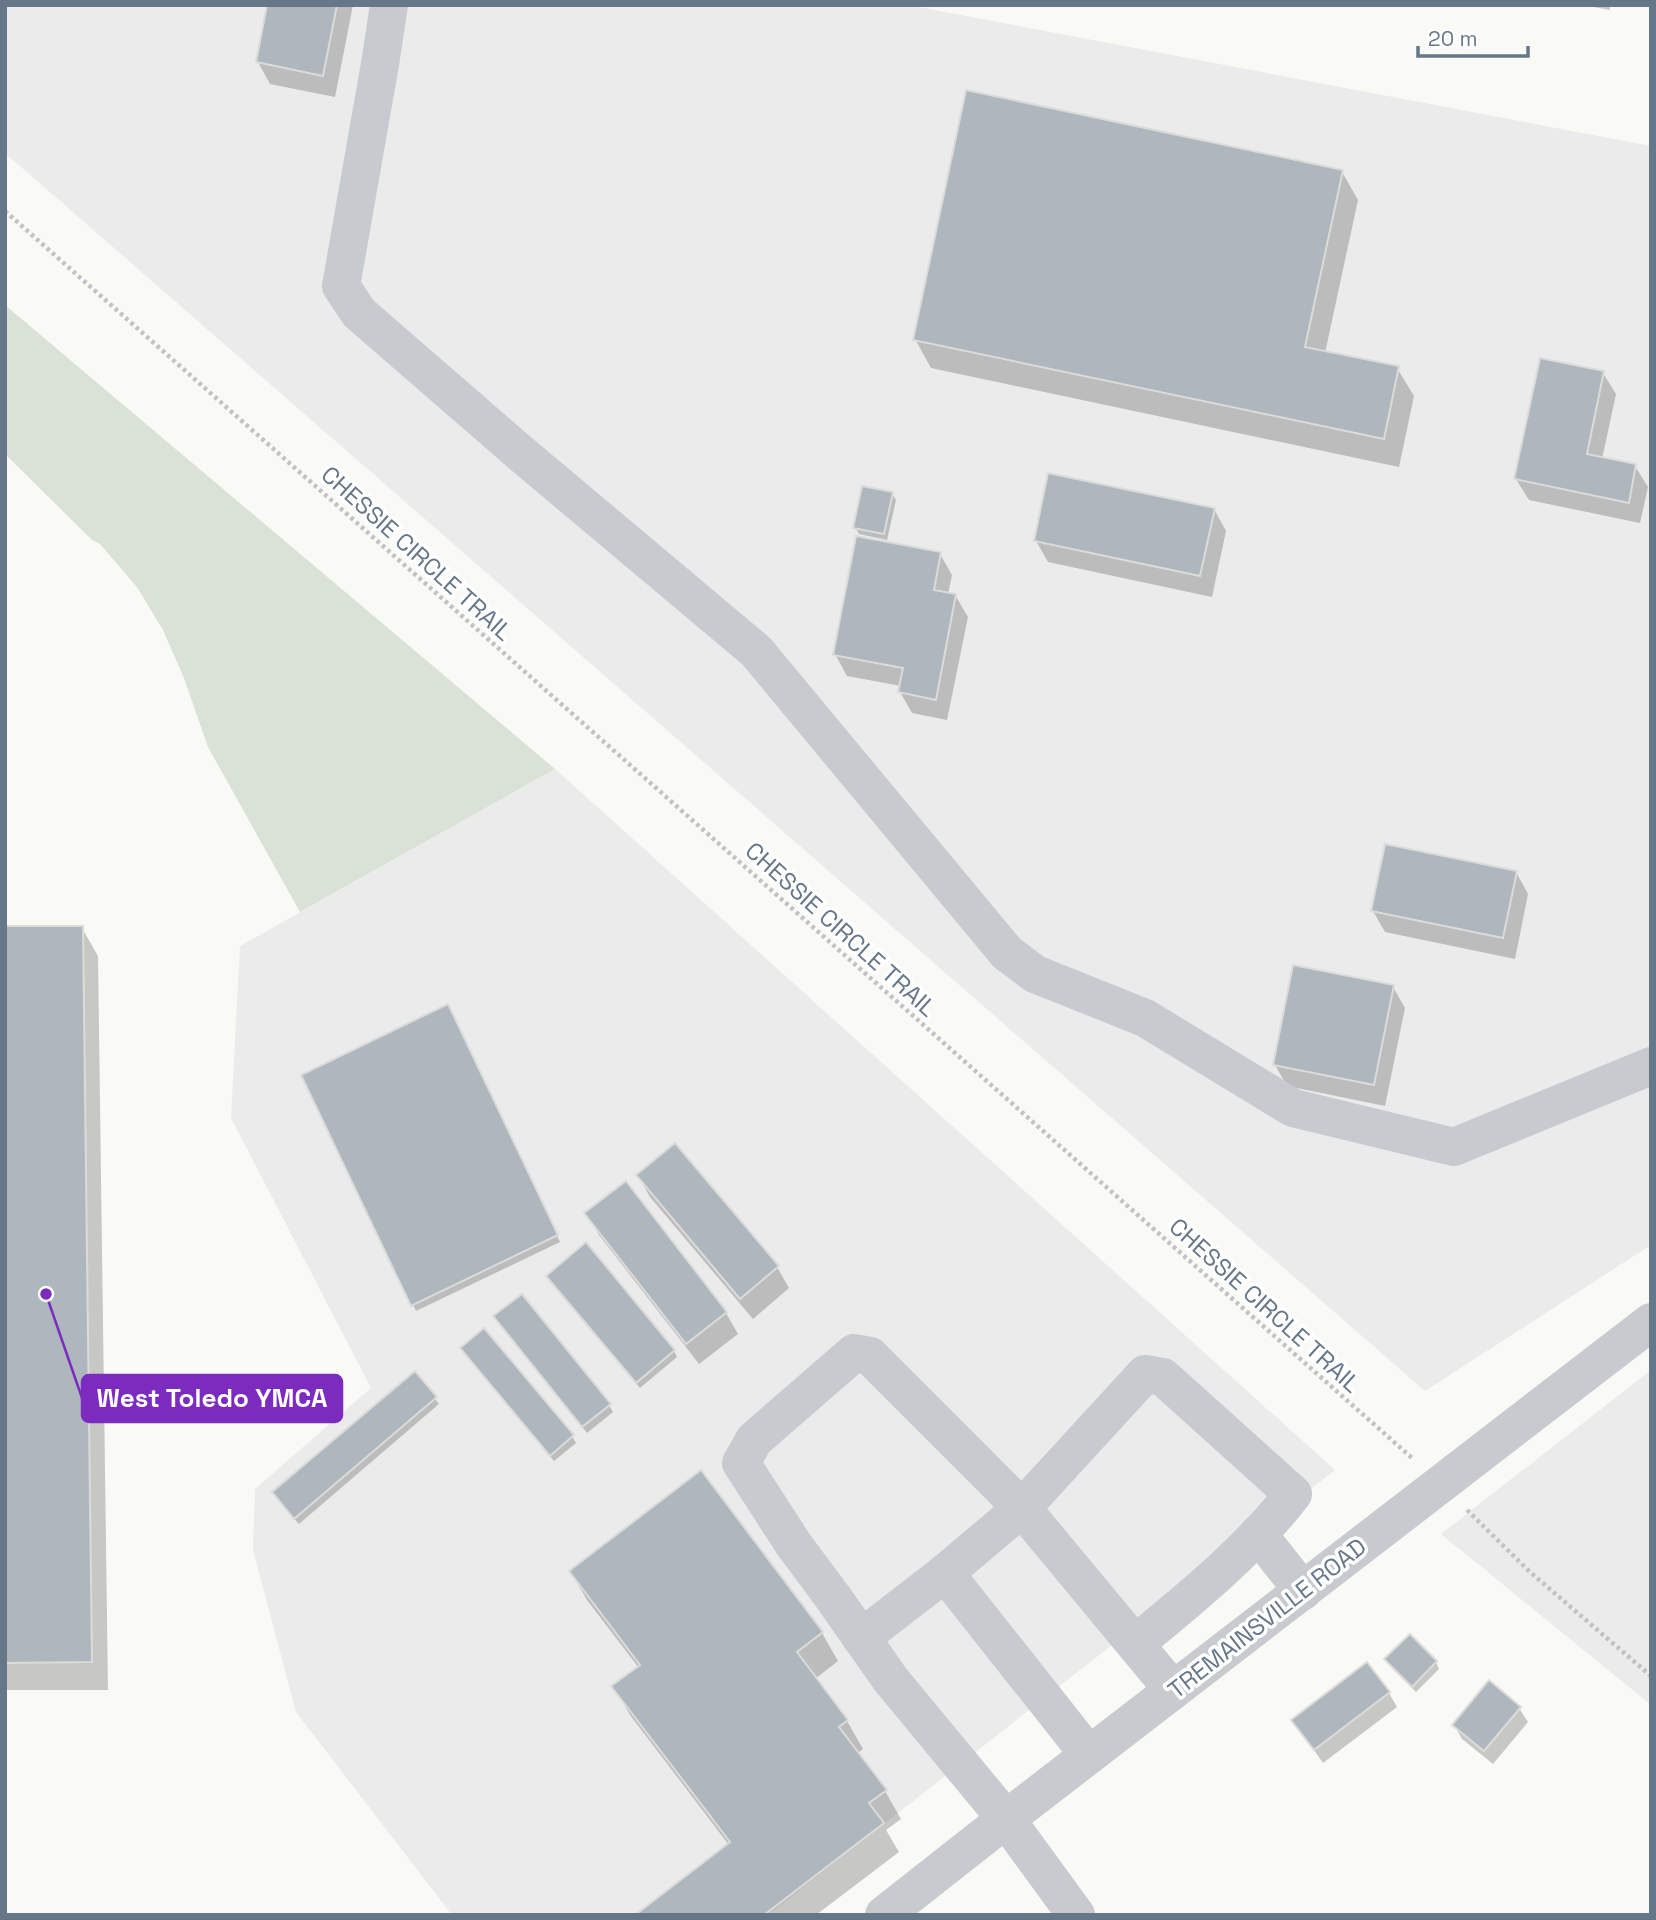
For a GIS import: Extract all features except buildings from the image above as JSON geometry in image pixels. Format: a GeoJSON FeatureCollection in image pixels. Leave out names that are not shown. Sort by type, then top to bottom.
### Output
{"type":"FeatureCollection","features":[{"type":"Feature","properties":{"kind":"street"},"geometry":{"type":"LineString","coordinates":[[389,5],[341,286],[359,313],[517,451],[756,651],[1007,953],[1035,974],[1144,1018],[1293,1108],[1454,1147],[1651,1066]]}},
{"type":"Feature","properties":{"kind":"street","name":"TREMAINSVILLE ROAD"},"geometry":{"type":"LineString","coordinates":[[884,1915],[1651,1322]]}},
{"type":"Feature","properties":{"kind":"street"},"geometry":{"type":"LineString","coordinates":[[1076,1915],[1006,1819],[891,1680],[794,1545],[741,1463],[754,1440],[855,1353],[870,1356],[1022,1508],[1173,1690]]}},
{"type":"Feature","properties":{"kind":"street"},"geometry":{"type":"LineString","coordinates":[[861,1639],[1022,1508],[1145,1374],[1163,1377],[1293,1494],[1274,1519],[1191,1599],[1135,1644]]}},
{"type":"Feature","properties":{"kind":"street"},"geometry":{"type":"LineString","coordinates":[[1258,1534],[1303,1591]]}},
{"type":"Feature","properties":{"kind":"street"},"geometry":{"type":"LineString","coordinates":[[945,1573],[1089,1755]]}},
{"type":"Feature","properties":{"kind":"path","name":"CHESSIE CIRCLE TRAIL"},"geometry":{"type":"LineString","coordinates":[[5,211],[1442,1484],[1530,1572],[1651,1676]]}},
{"type":"Feature","properties":{"kind":"shaded area"},"geometry":{"type":"Polygon","coordinates":[[[5,5],[908,5],[1651,146],[1651,1245],[1425,1391],[5,153],[5,5]]]}},
{"type":"Feature","properties":{"kind":"shaded area"},"geometry":{"type":"Polygon","coordinates":[[[5,305],[555,769],[300,912],[208,747],[184,678],[163,630],[137,587],[100,544],[92,540],[5,454],[5,305]]]}},
{"type":"Feature","properties":{"kind":"shaded area"},"geometry":{"type":"Polygon","coordinates":[[[555,769],[1335,1470],[768,1915],[452,1915],[296,1712],[253,1550],[255,1489],[371,1388],[231,1118],[240,946],[555,769]]]}},
{"type":"Feature","properties":{"kind":"shaded area"},"geometry":{"type":"Polygon","coordinates":[[[1651,1370],[1651,1705],[1441,1534],[1651,1370]]]}},
{"type":"Feature","properties":{"kind":"place","name":"West Toledo YMCA"},"geometry":{"type":"Point","coordinates":[46,1294]}}]}
